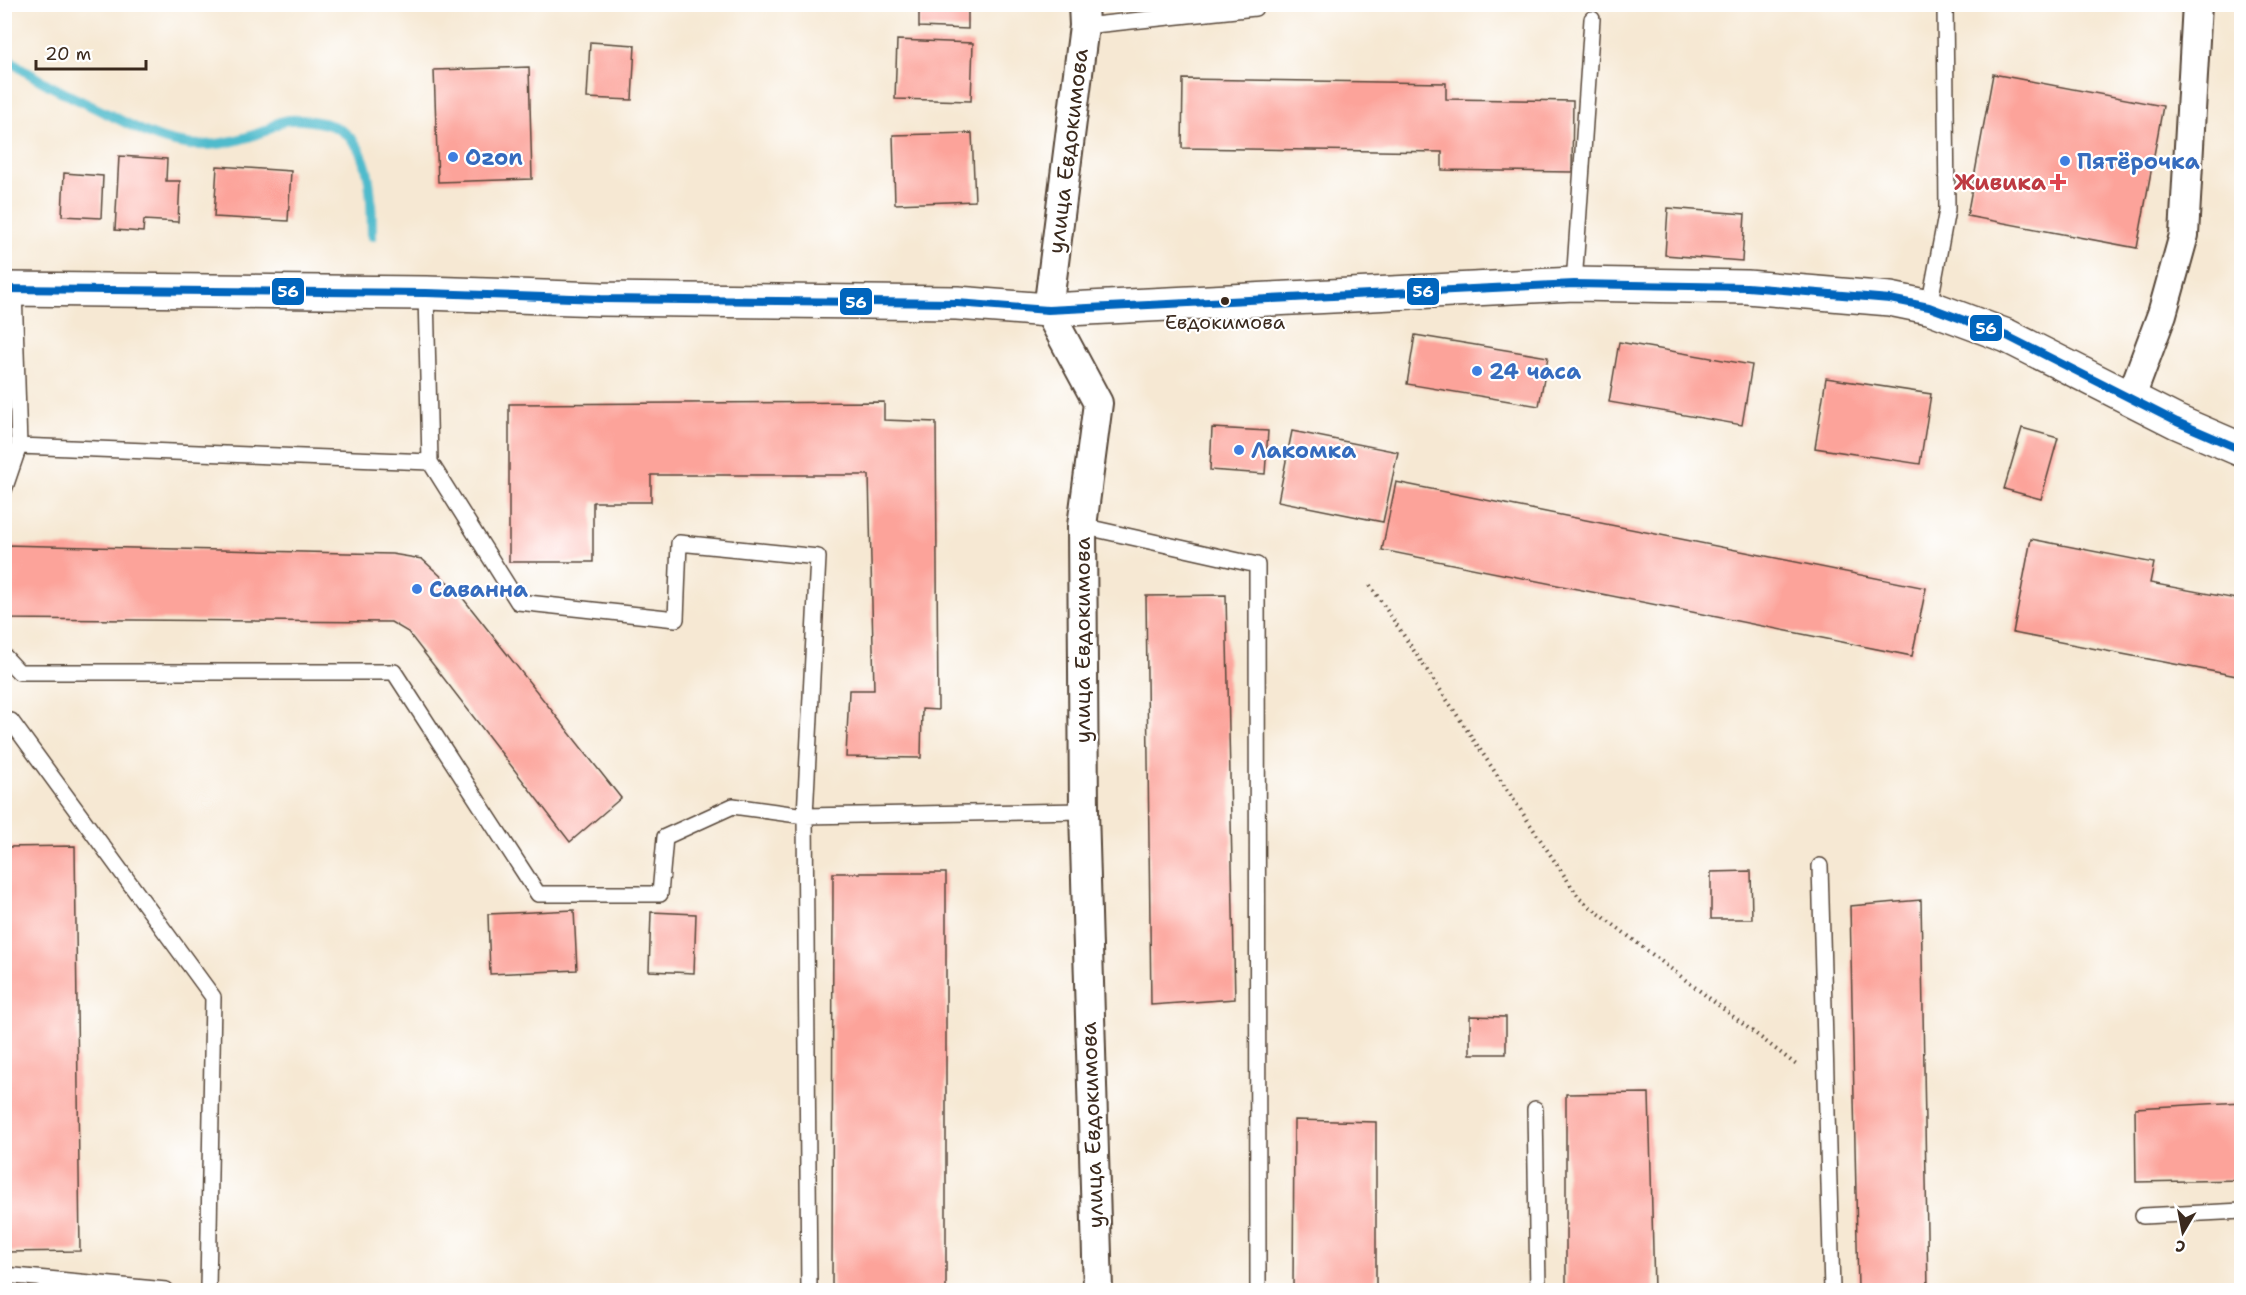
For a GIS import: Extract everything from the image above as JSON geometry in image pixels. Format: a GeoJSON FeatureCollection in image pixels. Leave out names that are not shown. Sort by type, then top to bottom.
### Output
{"type":"FeatureCollection","features":[{"type":"Feature","properties":{"kind":"main road"},"geometry":{"type":"LineString","coordinates":[[9,289],[426,293],[601,299],[957,303],[1048,310],[1574,284],[1747,287],[1890,299],[1929,307],[2007,336],[2131,397],[2176,422],[2241,450]]}},
{"type":"Feature","properties":{"kind":"street"},"geometry":{"type":"LineString","coordinates":[[2131,397],[2162,314],[2184,236],[2197,4]]}},
{"type":"Feature","properties":{"kind":"street","name":"улица Евдокимова"},"geometry":{"type":"LineString","coordinates":[[1084,15],[1048,310],[1098,403],[1082,526],[1084,811],[1098,1290]]}},
{"type":"Feature","properties":{"kind":"lane"},"geometry":{"type":"LineString","coordinates":[[1084,15],[1255,8],[1255,4]]}},
{"type":"Feature","properties":{"kind":"lane"},"geometry":{"type":"LineString","coordinates":[[1929,307],[1947,210],[1945,4]]}},
{"type":"Feature","properties":{"kind":"lane"},"geometry":{"type":"LineString","coordinates":[[1574,284],[1592,19]]}},
{"type":"Feature","properties":{"kind":"lane"},"geometry":{"type":"LineString","coordinates":[[4,490],[19,446],[10,364],[9,289]]}},
{"type":"Feature","properties":{"kind":"lane"},"geometry":{"type":"LineString","coordinates":[[426,293],[430,462],[518,602],[676,619],[679,543],[818,557],[805,816],[809,1290]]}},
{"type":"Feature","properties":{"kind":"lane"},"geometry":{"type":"LineString","coordinates":[[19,446],[430,462]]}},
{"type":"Feature","properties":{"kind":"lane"},"geometry":{"type":"LineString","coordinates":[[1082,526],[1257,566],[1258,1290]]}},
{"type":"Feature","properties":{"kind":"lane"},"geometry":{"type":"LineString","coordinates":[[4,656],[19,672],[394,672],[538,894],[660,894],[665,837],[733,806],[805,816],[1084,811]]}},
{"type":"Feature","properties":{"kind":"lane"},"geometry":{"type":"LineString","coordinates":[[4,721],[11,721],[213,997],[208,1290]]}},
{"type":"Feature","properties":{"kind":"lane"},"geometry":{"type":"LineString","coordinates":[[1820,866],[1832,1290]]}},
{"type":"Feature","properties":{"kind":"lane"},"geometry":{"type":"LineString","coordinates":[[1535,1109],[1538,1290]]}},
{"type":"Feature","properties":{"kind":"lane"},"geometry":{"type":"LineString","coordinates":[[2143,1216],[2241,1211]]}},
{"type":"Feature","properties":{"kind":"lane"},"geometry":{"type":"LineString","coordinates":[[4,1275],[166,1290]]}},
{"type":"Feature","properties":{"kind":"path"},"geometry":{"type":"LineString","coordinates":[[1370,585],[1580,899],[1826,1088]]}},
{"type":"Feature","properties":{"kind":"building"},"geometry":{"type":"Polygon","coordinates":[[[919,4],[968,4],[968,29],[919,27],[919,4]]]}},
{"type":"Feature","properties":{"kind":"building"},"geometry":{"type":"Polygon","coordinates":[[[897,40],[973,43],[971,101],[895,99],[897,40]]]}},
{"type":"Feature","properties":{"kind":"building"},"geometry":{"type":"Polygon","coordinates":[[[590,42],[635,45],[632,100],[587,98],[590,42]]]}},
{"type":"Feature","properties":{"kind":"building"},"geometry":{"type":"Polygon","coordinates":[[[529,67],[532,179],[438,182],[434,70],[529,67]]]}},
{"type":"Feature","properties":{"kind":"building","name":"Пятёрочка"},"geometry":{"type":"Polygon","coordinates":[[[1993,74],[2163,106],[2137,248],[1967,216],[1993,74]]]}},
{"type":"Feature","properties":{"kind":"building"},"geometry":{"type":"Polygon","coordinates":[[[1183,79],[1446,83],[1446,99],[1573,101],[1572,172],[1442,170],[1442,152],[1182,148],[1183,79]]]}},
{"type":"Feature","properties":{"kind":"building"},"geometry":{"type":"Polygon","coordinates":[[[972,133],[975,201],[895,204],[893,135],[972,133]]]}},
{"type":"Feature","properties":{"kind":"building"},"geometry":{"type":"Polygon","coordinates":[[[119,156],[167,159],[166,181],[180,181],[178,222],[144,220],[143,232],[115,230],[119,156]]]}},
{"type":"Feature","properties":{"kind":"building"},"geometry":{"type":"Polygon","coordinates":[[[217,166],[291,171],[288,221],[214,217],[217,166]]]}},
{"type":"Feature","properties":{"kind":"building"},"geometry":{"type":"Polygon","coordinates":[[[64,173],[103,176],[101,218],[62,216],[64,173]]]}},
{"type":"Feature","properties":{"kind":"building"},"geometry":{"type":"Polygon","coordinates":[[[1668,208],[1745,214],[1742,261],[1665,255],[1668,208]]]}},
{"type":"Feature","properties":{"kind":"building","name":"24 часа"},"geometry":{"type":"Polygon","coordinates":[[[1415,335],[1548,357],[1539,406],[1407,384],[1415,335]]]}},
{"type":"Feature","properties":{"kind":"building"},"geometry":{"type":"Polygon","coordinates":[[[1619,342],[1752,365],[1742,425],[1609,402],[1619,342]]]}},
{"type":"Feature","properties":{"kind":"building"},"geometry":{"type":"Polygon","coordinates":[[[1826,378],[1931,394],[1920,464],[1815,448],[1826,378]]]}},
{"type":"Feature","properties":{"kind":"building"},"geometry":{"type":"Polygon","coordinates":[[[884,402],[884,420],[936,422],[938,710],[922,709],[921,758],[846,757],[849,690],[874,690],[869,475],[651,475],[651,502],[593,502],[593,562],[509,562],[509,404],[884,402]]]}},
{"type":"Feature","properties":{"kind":"building"},"geometry":{"type":"Polygon","coordinates":[[[1212,428],[1268,431],[1265,474],[1210,470],[1212,428]]]}},
{"type":"Feature","properties":{"kind":"building"},"geometry":{"type":"Polygon","coordinates":[[[2022,428],[2058,438],[2041,499],[2004,489],[2022,428]]]}},
{"type":"Feature","properties":{"kind":"building"},"geometry":{"type":"Polygon","coordinates":[[[1292,431],[1398,452],[1383,522],[1278,501],[1292,431]]]}},
{"type":"Feature","properties":{"kind":"building"},"geometry":{"type":"Polygon","coordinates":[[[1396,482],[1926,588],[1912,656],[1382,550],[1396,482]]]}},
{"type":"Feature","properties":{"kind":"building"},"geometry":{"type":"Polygon","coordinates":[[[2031,539],[2154,563],[2150,583],[2242,600],[2242,677],[2013,633],[2031,539]]]}},
{"type":"Feature","properties":{"kind":"building"},"geometry":{"type":"Polygon","coordinates":[[[4,545],[392,554],[422,559],[458,592],[621,798],[570,842],[408,632],[391,622],[4,619],[4,545]]]}},
{"type":"Feature","properties":{"kind":"building"},"geometry":{"type":"Polygon","coordinates":[[[1226,595],[1235,999],[1151,1005],[1146,596],[1226,595]]]}},
{"type":"Feature","properties":{"kind":"building"},"geometry":{"type":"Polygon","coordinates":[[[75,846],[80,1251],[4,1252],[4,847],[75,846]]]}},
{"type":"Feature","properties":{"kind":"building"},"geometry":{"type":"Polygon","coordinates":[[[1751,871],[1752,919],[1711,919],[1711,872],[1751,871]]]}},
{"type":"Feature","properties":{"kind":"building"},"geometry":{"type":"Polygon","coordinates":[[[833,873],[946,873],[946,1290],[832,1290],[833,873]]]}},
{"type":"Feature","properties":{"kind":"building"},"geometry":{"type":"Polygon","coordinates":[[[1921,900],[1928,1290],[1858,1290],[1850,906],[1921,900]]]}},
{"type":"Feature","properties":{"kind":"building"},"geometry":{"type":"Polygon","coordinates":[[[574,910],[577,970],[490,974],[488,914],[574,910]]]}},
{"type":"Feature","properties":{"kind":"building"},"geometry":{"type":"Polygon","coordinates":[[[651,912],[696,914],[694,973],[649,971],[651,912]]]}},
{"type":"Feature","properties":{"kind":"building"},"geometry":{"type":"Polygon","coordinates":[[[1470,1016],[1506,1017],[1506,1054],[1470,1054],[1470,1016]]]}},
{"type":"Feature","properties":{"kind":"building"},"geometry":{"type":"Polygon","coordinates":[[[1649,1093],[1654,1290],[1566,1290],[1566,1094],[1649,1093]]]}},
{"type":"Feature","properties":{"kind":"building"},"geometry":{"type":"Polygon","coordinates":[[[2242,1102],[2242,1180],[2136,1182],[2135,1108],[2242,1102]]]}},
{"type":"Feature","properties":{"kind":"building"},"geometry":{"type":"Polygon","coordinates":[[[1294,1120],[1376,1122],[1376,1290],[1293,1290],[1294,1120]]]}},
{"type":"Feature","properties":{"kind":"waterway"},"geometry":{"type":"LineString","coordinates":[[4,56],[41,81],[68,95],[143,131],[170,141],[190,145],[223,143],[255,135],[280,122],[289,120],[313,121],[336,127],[350,137],[366,165],[371,200],[372,236]]}},
{"type":"Feature","properties":{"kind":"transit line","name":"56"},"geometry":{"type":"LineString","coordinates":[[4,289],[426,293],[601,299],[957,303],[1048,310],[1574,284],[1747,287],[1890,299],[1929,307],[2007,336],[2177,422],[2242,450]]}},
{"type":"Feature","properties":{"kind":"place","name":"Ozon"},"geometry":{"type":"Point","coordinates":[453,157]}},
{"type":"Feature","properties":{"kind":"place","name":"Пятёрочка"},"geometry":{"type":"Point","coordinates":[2065,161]}},
{"type":"Feature","properties":{"kind":"place","name":"Живика"},"geometry":{"type":"Point","coordinates":[2058,182]}},
{"type":"Feature","properties":{"kind":"place","name":"Евдокимова"},"geometry":{"type":"Point","coordinates":[1225,301]}},
{"type":"Feature","properties":{"kind":"place","name":"24 часа"},"geometry":{"type":"Point","coordinates":[1477,371]}},
{"type":"Feature","properties":{"kind":"place","name":"Лакомка"},"geometry":{"type":"Point","coordinates":[1239,450]}},
{"type":"Feature","properties":{"kind":"place","name":"Саванна"},"geometry":{"type":"Point","coordinates":[417,589]}}]}
